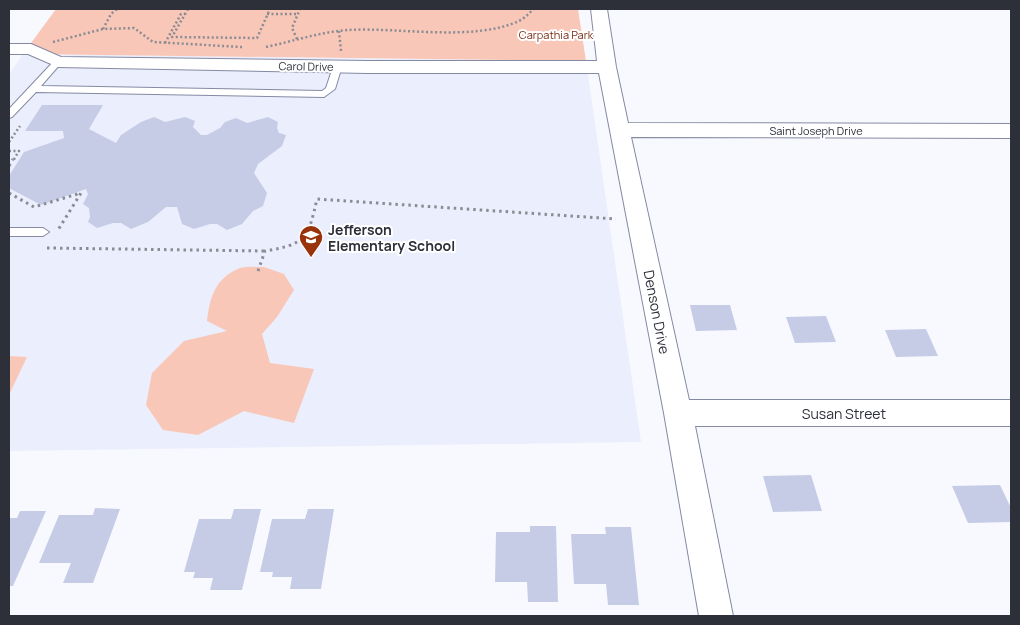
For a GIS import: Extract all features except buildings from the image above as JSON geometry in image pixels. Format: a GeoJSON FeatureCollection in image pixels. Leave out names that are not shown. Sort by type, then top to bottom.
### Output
{"type":"FeatureCollection","features":[{"type":"Feature","properties":{"kind":"street","name":"Denson Drive"},"geometry":{"type":"LineString","coordinates":[[599,9],[607,67],[678,413],[716,616]]}},
{"type":"Feature","properties":{"kind":"street","name":"Carol Drive"},"geometry":{"type":"LineString","coordinates":[[9,49],[31,49],[58,62],[367,67],[607,67]]}},
{"type":"Feature","properties":{"kind":"street","name":"Saint Joseph Drive"},"geometry":{"type":"LineString","coordinates":[[621,130],[1011,131]]}},
{"type":"Feature","properties":{"kind":"street","name":"Susan Street"},"geometry":{"type":"LineString","coordinates":[[678,413],[1011,413]]}},
{"type":"Feature","properties":{"kind":"lane"},"geometry":{"type":"LineString","coordinates":[[9,115],[58,62]]}},
{"type":"Feature","properties":{"kind":"lane"},"geometry":{"type":"LineString","coordinates":[[32,89],[324,94],[330,89],[337,66]]}},
{"type":"Feature","properties":{"kind":"lane"},"geometry":{"type":"LineString","coordinates":[[9,232],[43,232]]}},
{"type":"Feature","properties":{"kind":"path"},"geometry":{"type":"LineString","coordinates":[[103,29],[111,14],[117,9]]}},
{"type":"Feature","properties":{"kind":"path"},"geometry":{"type":"LineString","coordinates":[[188,9],[172,37],[257,38],[270,9]]}},
{"type":"Feature","properties":{"kind":"path"},"geometry":{"type":"LineString","coordinates":[[297,39],[292,28],[300,9]]}},
{"type":"Feature","properties":{"kind":"path"},"geometry":{"type":"LineString","coordinates":[[260,48],[320,34],[372,28],[461,32],[487,30],[511,25],[530,15],[534,9]]}},
{"type":"Feature","properties":{"kind":"path"},"geometry":{"type":"LineString","coordinates":[[165,43],[181,14],[185,14]]}},
{"type":"Feature","properties":{"kind":"path"},"geometry":{"type":"LineString","coordinates":[[267,14],[297,14]]}},
{"type":"Feature","properties":{"kind":"path"},"geometry":{"type":"LineString","coordinates":[[31,49],[103,29],[134,28],[153,42],[243,47]]}},
{"type":"Feature","properties":{"kind":"path"},"geometry":{"type":"LineString","coordinates":[[9,151],[20,151],[9,166]]}},
{"type":"Feature","properties":{"kind":"path"},"geometry":{"type":"LineString","coordinates":[[48,248],[265,251],[298,245],[308,235],[317,199],[639,222]]}},
{"type":"Feature","properties":{"kind":"path"},"geometry":{"type":"LineString","coordinates":[[258,271],[265,251]]}},
{"type":"Feature","properties":{"kind":"shaded area","name":"Jefferson Elementary School"},"geometry":{"type":"Polygon","coordinates":[[[23,54],[586,61],[641,442],[9,451],[9,74],[23,54]]]}},
{"type":"Feature","properties":{"kind":"green space","name":"Carpathia Park"},"geometry":{"type":"Polygon","coordinates":[[[56,9],[578,9],[586,61],[23,54],[56,9]]]}},
{"type":"Feature","properties":{"kind":"green space"},"geometry":{"type":"Polygon","coordinates":[[[264,267],[284,274],[294,290],[277,317],[262,334],[270,363],[314,369],[294,423],[244,411],[198,435],[163,430],[146,405],[152,373],[184,341],[227,331],[207,321],[215,289],[225,277],[240,268],[264,267]]]}},
{"type":"Feature","properties":{"kind":"green space"},"geometry":{"type":"Polygon","coordinates":[[[9,356],[27,357],[9,395],[9,356]]]}},
{"type":"Feature","properties":{"kind":"place","name":"Jefferson Elementary School"},"geometry":{"type":"Point","coordinates":[311,258]}}]}
